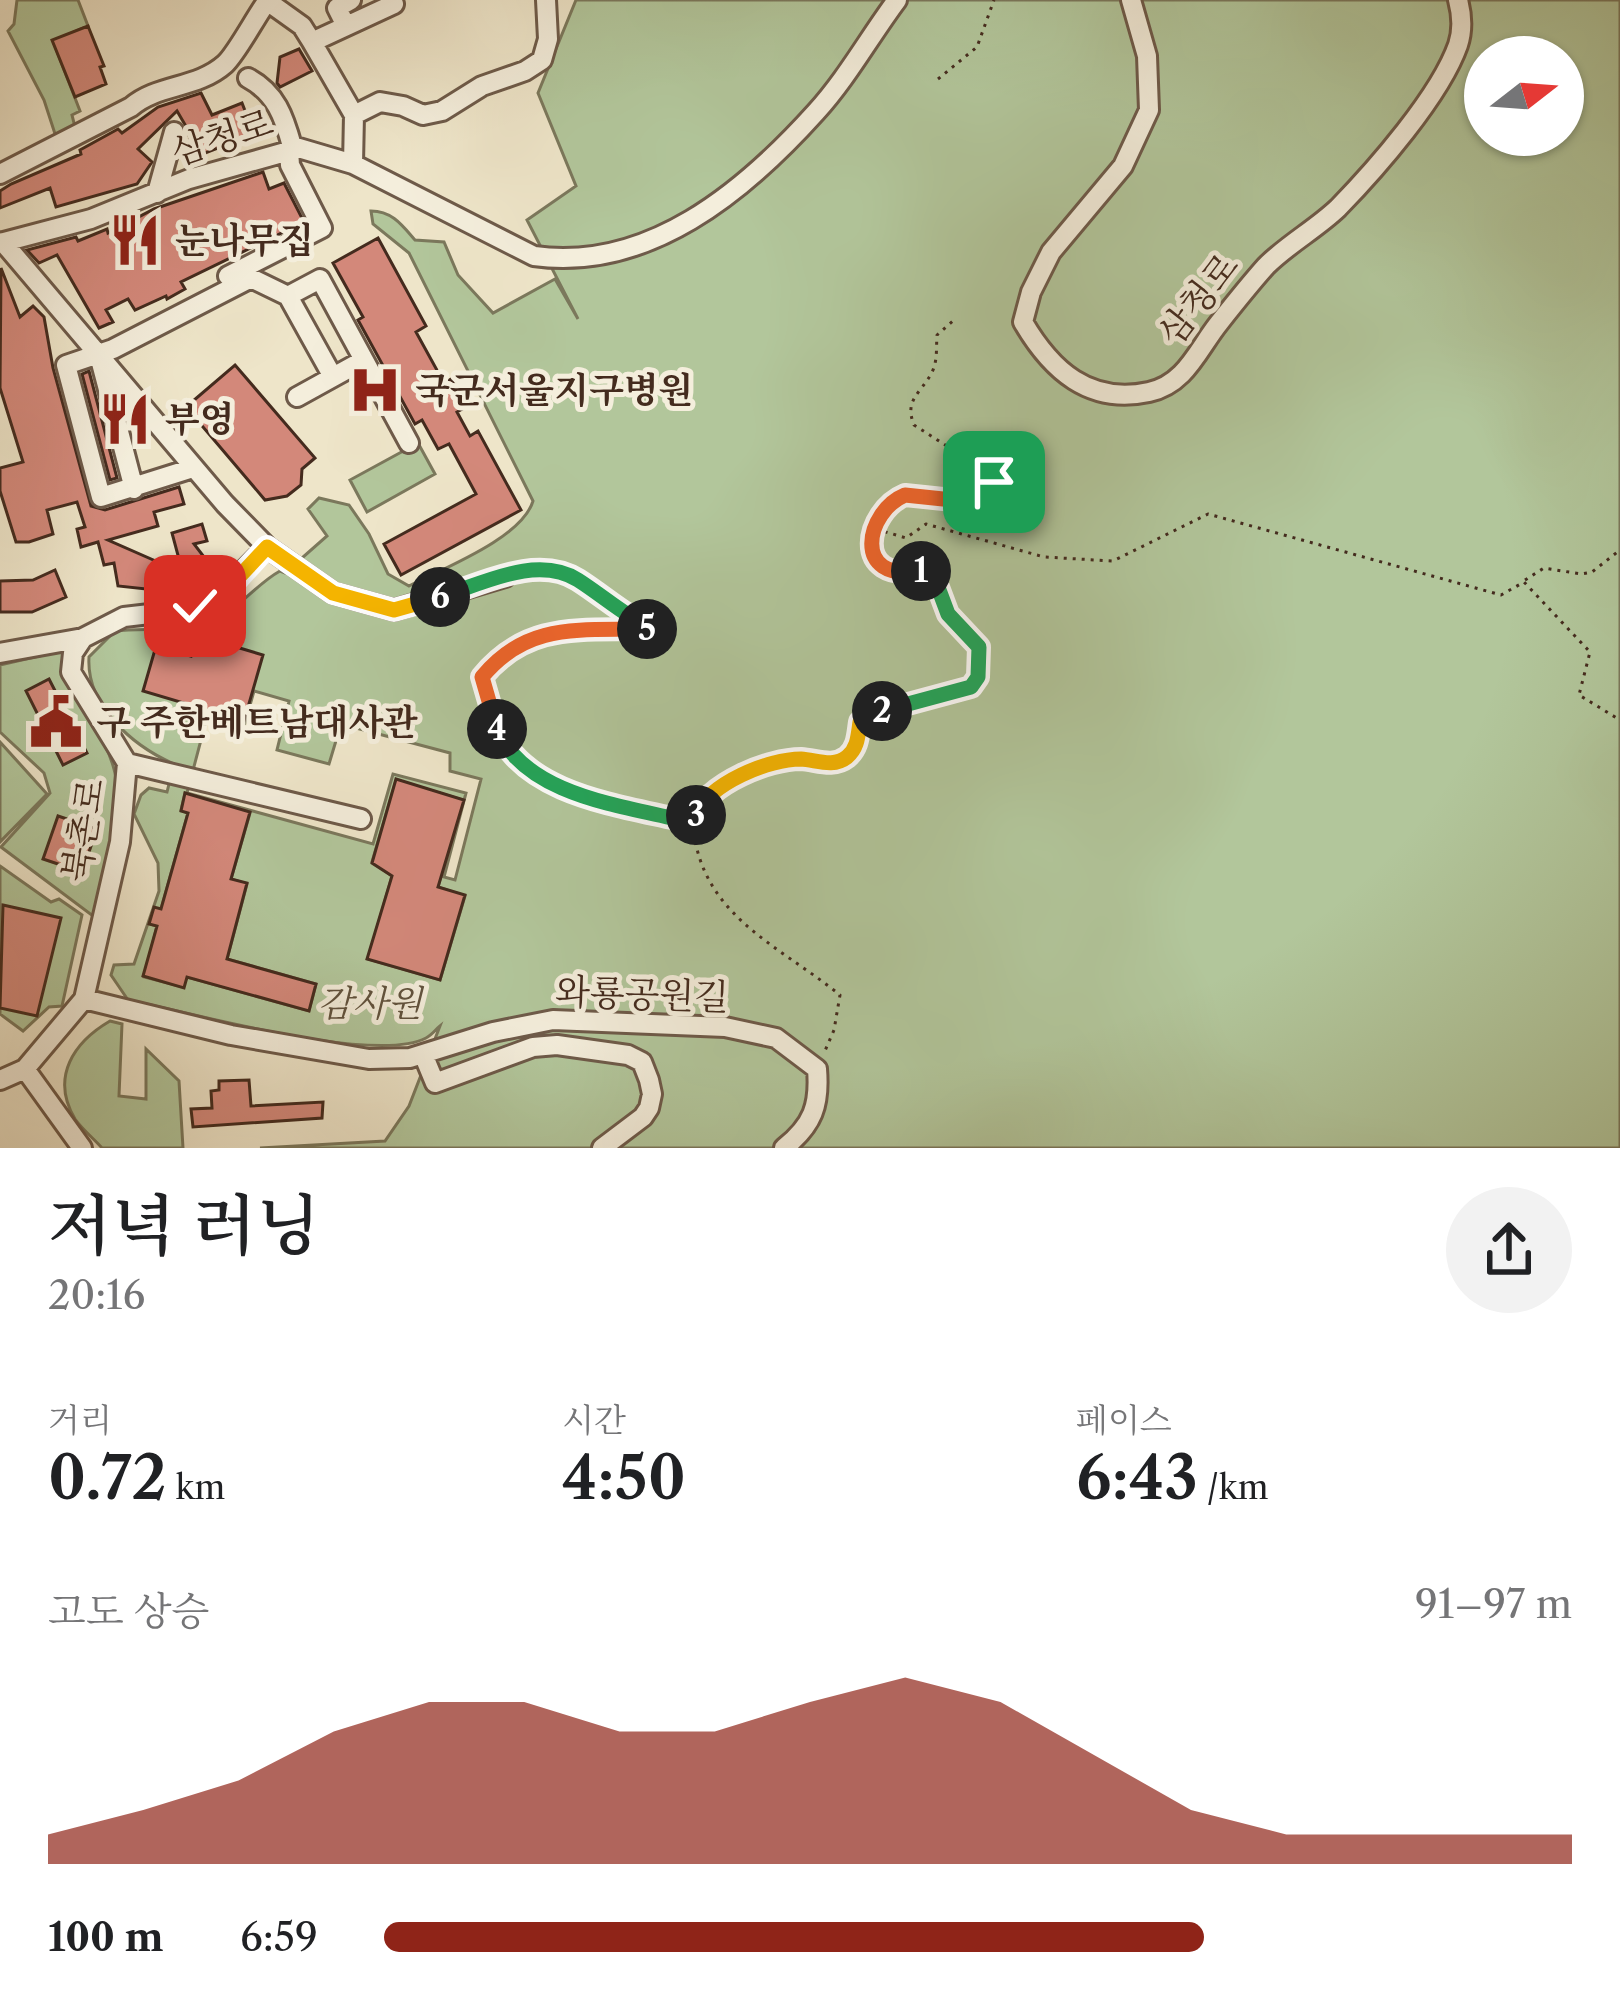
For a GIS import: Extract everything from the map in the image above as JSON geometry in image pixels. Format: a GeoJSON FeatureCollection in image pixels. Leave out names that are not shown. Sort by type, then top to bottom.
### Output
{"type":"FeatureCollection","features":[{"type":"Feature","properties":{"kind":"street"},"geometry":{"type":"LineString","coordinates":[[0,174],[130,107],[148,92],[170,91],[228,62],[268,0],[302,26],[354,115],[353,164]]}},
{"type":"Feature","properties":{"kind":"street"},"geometry":{"type":"LineString","coordinates":[[346,26],[338,8],[351,0]]}},
{"type":"Feature","properties":{"kind":"street"},"geometry":{"type":"LineString","coordinates":[[354,115],[380,102],[423,115],[525,71],[542,60],[548,39],[546,0]]}},
{"type":"Feature","properties":{"kind":"street","name":"삼청로"},"geometry":{"type":"LineString","coordinates":[[2,242],[92,219],[189,179],[290,148],[353,164],[534,256],[562,260],[620,253],[671,234],[752,175],[818,110],[897,0]]}},
{"type":"Feature","properties":{"kind":"street","name":"삼청로"},"geometry":{"type":"LineString","coordinates":[[1131,0],[1147,56],[1150,110],[1123,166],[1051,252],[1031,292],[1023,322],[1043,357],[1080,385],[1101,392],[1148,393],[1190,368],[1216,326],[1268,264],[1336,209],[1422,109],[1458,45],[1462,16],[1458,0]]}},
{"type":"Feature","properties":{"kind":"street"},"geometry":{"type":"LineString","coordinates":[[312,42],[394,4]]}},
{"type":"Feature","properties":{"kind":"street"},"geometry":{"type":"LineString","coordinates":[[134,489],[99,355],[106,339],[322,228],[290,165],[282,110],[260,84],[248,78]]}},
{"type":"Feature","properties":{"kind":"street","name":"삼청로"},"geometry":{"type":"LineString","coordinates":[[157,193],[174,131]]}},
{"type":"Feature","properties":{"kind":"street"},"geometry":{"type":"LineString","coordinates":[[2,242],[193,468],[267,547],[333,593],[394,610],[505,577]]}},
{"type":"Feature","properties":{"kind":"street"},"geometry":{"type":"LineString","coordinates":[[193,468],[101,497],[66,365],[99,355],[251,278],[288,296],[333,376]]}},
{"type":"Feature","properties":{"kind":"street"},"geometry":{"type":"LineString","coordinates":[[288,296],[320,279],[409,443]]}},
{"type":"Feature","properties":{"kind":"street"},"geometry":{"type":"LineString","coordinates":[[297,397],[364,360]]}},
{"type":"Feature","properties":{"kind":"street"},"geometry":{"type":"LineString","coordinates":[[0,653],[82,638],[124,616],[184,610],[206,602],[226,589],[267,547]]}},
{"type":"Feature","properties":{"kind":"street","name":"북촌로"},"geometry":{"type":"LineString","coordinates":[[0,1080],[25,1070],[84,999],[119,842],[127,764],[71,672],[73,652],[82,638]]}},
{"type":"Feature","properties":{"kind":"street"},"geometry":{"type":"LineString","coordinates":[[127,764],[361,818]]}},
{"type":"Feature","properties":{"kind":"street","name":"와룡공원길"},"geometry":{"type":"LineString","coordinates":[[84,999],[231,1035],[369,1059],[423,1054],[553,1020],[725,1027],[776,1038],[817,1069]]}},
{"type":"Feature","properties":{"kind":"street"},"geometry":{"type":"LineString","coordinates":[[423,1054],[435,1083],[533,1047],[557,1045],[628,1054],[642,1062],[652,1094],[649,1108],[602,1148]]}},
{"type":"Feature","properties":{"kind":"street"},"geometry":{"type":"LineString","coordinates":[[784,1148],[805,1132],[816,1110],[817,1069]]}},
{"type":"Feature","properties":{"kind":"street"},"geometry":{"type":"LineString","coordinates":[[25,1070],[82,1148]]}},
{"type":"Feature","properties":{"kind":"path"},"geometry":{"type":"LineString","coordinates":[[938,80],[977,47],[994,0]]}},
{"type":"Feature","properties":{"kind":"path"},"geometry":{"type":"LineString","coordinates":[[817,1069],[834,1030],[840,995],[769,944],[720,901],[696,856],[693,823],[699,806],[720,788],[776,762],[845,759],[856,746],[860,722],[871,714],[971,687],[978,677],[979,647],[948,614],[933,574],[918,570],[888,573],[878,566],[873,551],[874,528],[886,509],[905,495],[966,504],[990,499],[994,482],[989,473],[914,425],[910,416],[910,403],[930,378],[935,363],[937,335],[954,320]]}},
{"type":"Feature","properties":{"kind":"path"},"geometry":{"type":"LineString","coordinates":[[874,528],[906,538],[926,524],[1044,557],[1113,561],[1208,514],[1501,596],[1534,571],[1592,572],[1620,550]]}},
{"type":"Feature","properties":{"kind":"path"},"geometry":{"type":"LineString","coordinates":[[505,577],[539,567],[573,577],[650,628],[546,632],[503,652],[482,677],[502,741],[548,784],[693,823]]}},
{"type":"Feature","properties":{"kind":"path"},"geometry":{"type":"LineString","coordinates":[[1524,582],[1590,652],[1579,695],[1620,720]]}},
{"type":"Feature","properties":{"kind":"green space"},"geometry":{"type":"Polygon","coordinates":[[[17,0],[78,0],[88,26],[53,41],[80,111],[72,115],[76,131],[57,140],[44,100],[8,31],[14,24],[17,0]]]}},
{"type":"Feature","properties":{"kind":"green space","name":"감사원"},"geometry":{"type":"Polygon","coordinates":[[[576,0],[1620,0],[1620,1148],[260,1148],[385,1141],[409,1106],[440,1026],[426,1038],[401,1045],[366,1045],[281,1034],[128,1000],[111,975],[114,965],[134,964],[159,891],[158,863],[134,814],[149,788],[167,792],[174,764],[143,747],[115,722],[95,692],[89,657],[115,631],[188,627],[215,620],[273,575],[285,573],[327,536],[308,509],[319,498],[349,505],[388,574],[409,586],[480,551],[514,527],[533,501],[409,253],[373,224],[371,211],[391,216],[415,240],[444,242],[458,275],[493,313],[555,279],[578,319],[527,220],[576,186],[538,93],[576,0]],[[254,691],[243,730],[206,721],[187,793],[373,844],[393,774],[466,793],[444,877],[455,880],[481,779],[450,771],[450,753],[341,724],[329,764],[277,750],[289,701],[254,691]],[[396,780],[372,862],[392,876],[368,959],[440,980],[465,896],[438,887],[463,800],[396,780]],[[185,793],[181,810],[188,813],[161,909],[150,924],[157,926],[144,977],[183,987],[187,977],[309,1011],[316,984],[227,959],[247,884],[231,879],[250,813],[185,793]]]}},
{"type":"Feature","properties":{"kind":"green space"},"geometry":{"type":"Polygon","coordinates":[[[418,443],[435,474],[367,512],[350,480],[418,443]]]}},
{"type":"Feature","properties":{"kind":"green space"},"geometry":{"type":"Polygon","coordinates":[[[65,650],[72,686],[108,752],[117,785],[112,842],[93,916],[1,847],[50,793],[44,773],[0,732],[0,665],[65,650]]]}},
{"type":"Feature","properties":{"kind":"green space"},"geometry":{"type":"Polygon","coordinates":[[[0,742],[47,794],[0,842],[0,742]]]}},
{"type":"Feature","properties":{"kind":"green space"},"geometry":{"type":"Polygon","coordinates":[[[0,866],[51,902],[59,899],[82,915],[62,1006],[49,1007],[23,1031],[0,1014],[0,866]]]}},
{"type":"Feature","properties":{"kind":"green space"},"geometry":{"type":"Polygon","coordinates":[[[110,1021],[122,1024],[119,1096],[146,1099],[146,1049],[179,1081],[183,1148],[102,1148],[75,1119],[65,1089],[70,1062],[86,1039],[110,1021]]]}},
{"type":"Feature","properties":{"kind":"building"},"geometry":{"type":"Polygon","coordinates":[[[88,26],[106,84],[75,97],[52,40],[88,26]]]}},
{"type":"Feature","properties":{"kind":"building"},"geometry":{"type":"Polygon","coordinates":[[[299,49],[312,71],[280,87],[280,57],[299,49]]]}},
{"type":"Feature","properties":{"kind":"building"},"geometry":{"type":"Polygon","coordinates":[[[201,93],[212,115],[242,103],[254,134],[195,157],[177,111],[138,149],[152,162],[137,184],[56,207],[50,188],[0,208],[0,191],[11,184],[81,154],[80,150],[118,129],[122,133],[158,107],[201,93]]]}},
{"type":"Feature","properties":{"kind":"building"},"geometry":{"type":"Polygon","coordinates":[[[263,172],[269,189],[284,183],[304,222],[181,282],[185,289],[167,299],[135,310],[128,299],[106,310],[113,322],[99,328],[57,255],[39,263],[27,250],[76,237],[78,241],[107,229],[108,233],[154,209],[263,172]]]}},
{"type":"Feature","properties":{"kind":"building"},"geometry":{"type":"Polygon","coordinates":[[[378,238],[426,326],[416,332],[444,383],[451,379],[466,407],[457,412],[470,436],[478,431],[521,510],[401,575],[384,544],[476,494],[449,444],[438,449],[422,420],[415,424],[333,263],[378,238]]]}},
{"type":"Feature","properties":{"kind":"building"},"geometry":{"type":"Polygon","coordinates":[[[1,268],[20,317],[33,306],[44,317],[91,506],[105,510],[179,487],[184,504],[154,512],[158,526],[108,540],[158,562],[179,559],[172,533],[202,524],[207,541],[194,544],[214,570],[190,589],[174,592],[118,586],[114,563],[104,565],[98,542],[81,547],[77,529],[85,527],[77,502],[47,510],[53,534],[16,542],[0,491],[0,468],[23,462],[0,388],[1,268]]]}},
{"type":"Feature","properties":{"kind":"building"},"geometry":{"type":"Polygon","coordinates":[[[235,365],[315,458],[302,469],[301,485],[287,496],[265,500],[186,407],[235,365]]]}},
{"type":"Feature","properties":{"kind":"building"},"geometry":{"type":"Polygon","coordinates":[[[89,371],[117,478],[110,480],[82,374],[89,371]]]}},
{"type":"Feature","properties":{"kind":"building"},"geometry":{"type":"Polygon","coordinates":[[[55,570],[66,597],[32,612],[0,612],[0,581],[33,580],[55,570]]]}},
{"type":"Feature","properties":{"kind":"building"},"geometry":{"type":"Polygon","coordinates":[[[216,641],[263,655],[244,721],[143,691],[156,646],[191,656],[194,643],[214,649],[216,641]]]}},
{"type":"Feature","properties":{"kind":"building","name":"구 주한베트남대사관"},"geometry":{"type":"Polygon","coordinates":[[[49,679],[87,753],[63,765],[26,691],[49,679]]]}},
{"type":"Feature","properties":{"kind":"building"},"geometry":{"type":"Polygon","coordinates":[[[396,779],[464,800],[438,887],[465,895],[440,980],[367,959],[392,876],[372,863],[396,779]]]}},
{"type":"Feature","properties":{"kind":"building"},"geometry":{"type":"Polygon","coordinates":[[[185,793],[250,812],[231,879],[247,883],[227,959],[316,984],[309,1011],[187,977],[184,988],[143,976],[157,926],[149,924],[154,907],[161,909],[188,813],[181,811],[185,793]]]}},
{"type":"Feature","properties":{"kind":"building"},"geometry":{"type":"Polygon","coordinates":[[[58,816],[97,829],[82,872],[43,859],[58,816]]]}},
{"type":"Feature","properties":{"kind":"building"},"geometry":{"type":"Polygon","coordinates":[[[3,905],[61,918],[37,1016],[0,1008],[3,905]]]}},
{"type":"Feature","properties":{"kind":"building"},"geometry":{"type":"Polygon","coordinates":[[[249,1080],[251,1106],[323,1102],[322,1118],[193,1127],[191,1109],[212,1108],[211,1091],[219,1090],[219,1081],[249,1080]]]}},
{"type":"Feature","properties":{"kind":"place","name":"눈나무집"},"geometry":{"type":"Point","coordinates":[135,240]}},
{"type":"Feature","properties":{"kind":"place","name":"국군서울지구병원"},"geometry":{"type":"Point","coordinates":[375,390]}},
{"type":"Feature","properties":{"kind":"place","name":"부영"},"geometry":{"type":"Point","coordinates":[125,419]}},
{"type":"Feature","properties":{"kind":"place","name":"구 주한베트남대사관"},"geometry":{"type":"Point","coordinates":[56,722]}},
{"type":"Feature","properties":{"kind":"route"},"geometry":{"type":"LineString","coordinates":[[195,606],[226,589],[267,547],[333,593],[394,610],[539,567],[573,577],[650,628],[546,632],[503,652],[482,677],[502,741],[532,774],[548,784],[693,823],[699,806],[720,788],[776,762],[845,759],[856,746],[860,722],[871,714],[971,687],[978,677],[979,647],[948,614],[933,574],[918,570],[888,573],[878,566],[874,528],[897,497],[981,503],[990,499],[994,482]]}}]}
